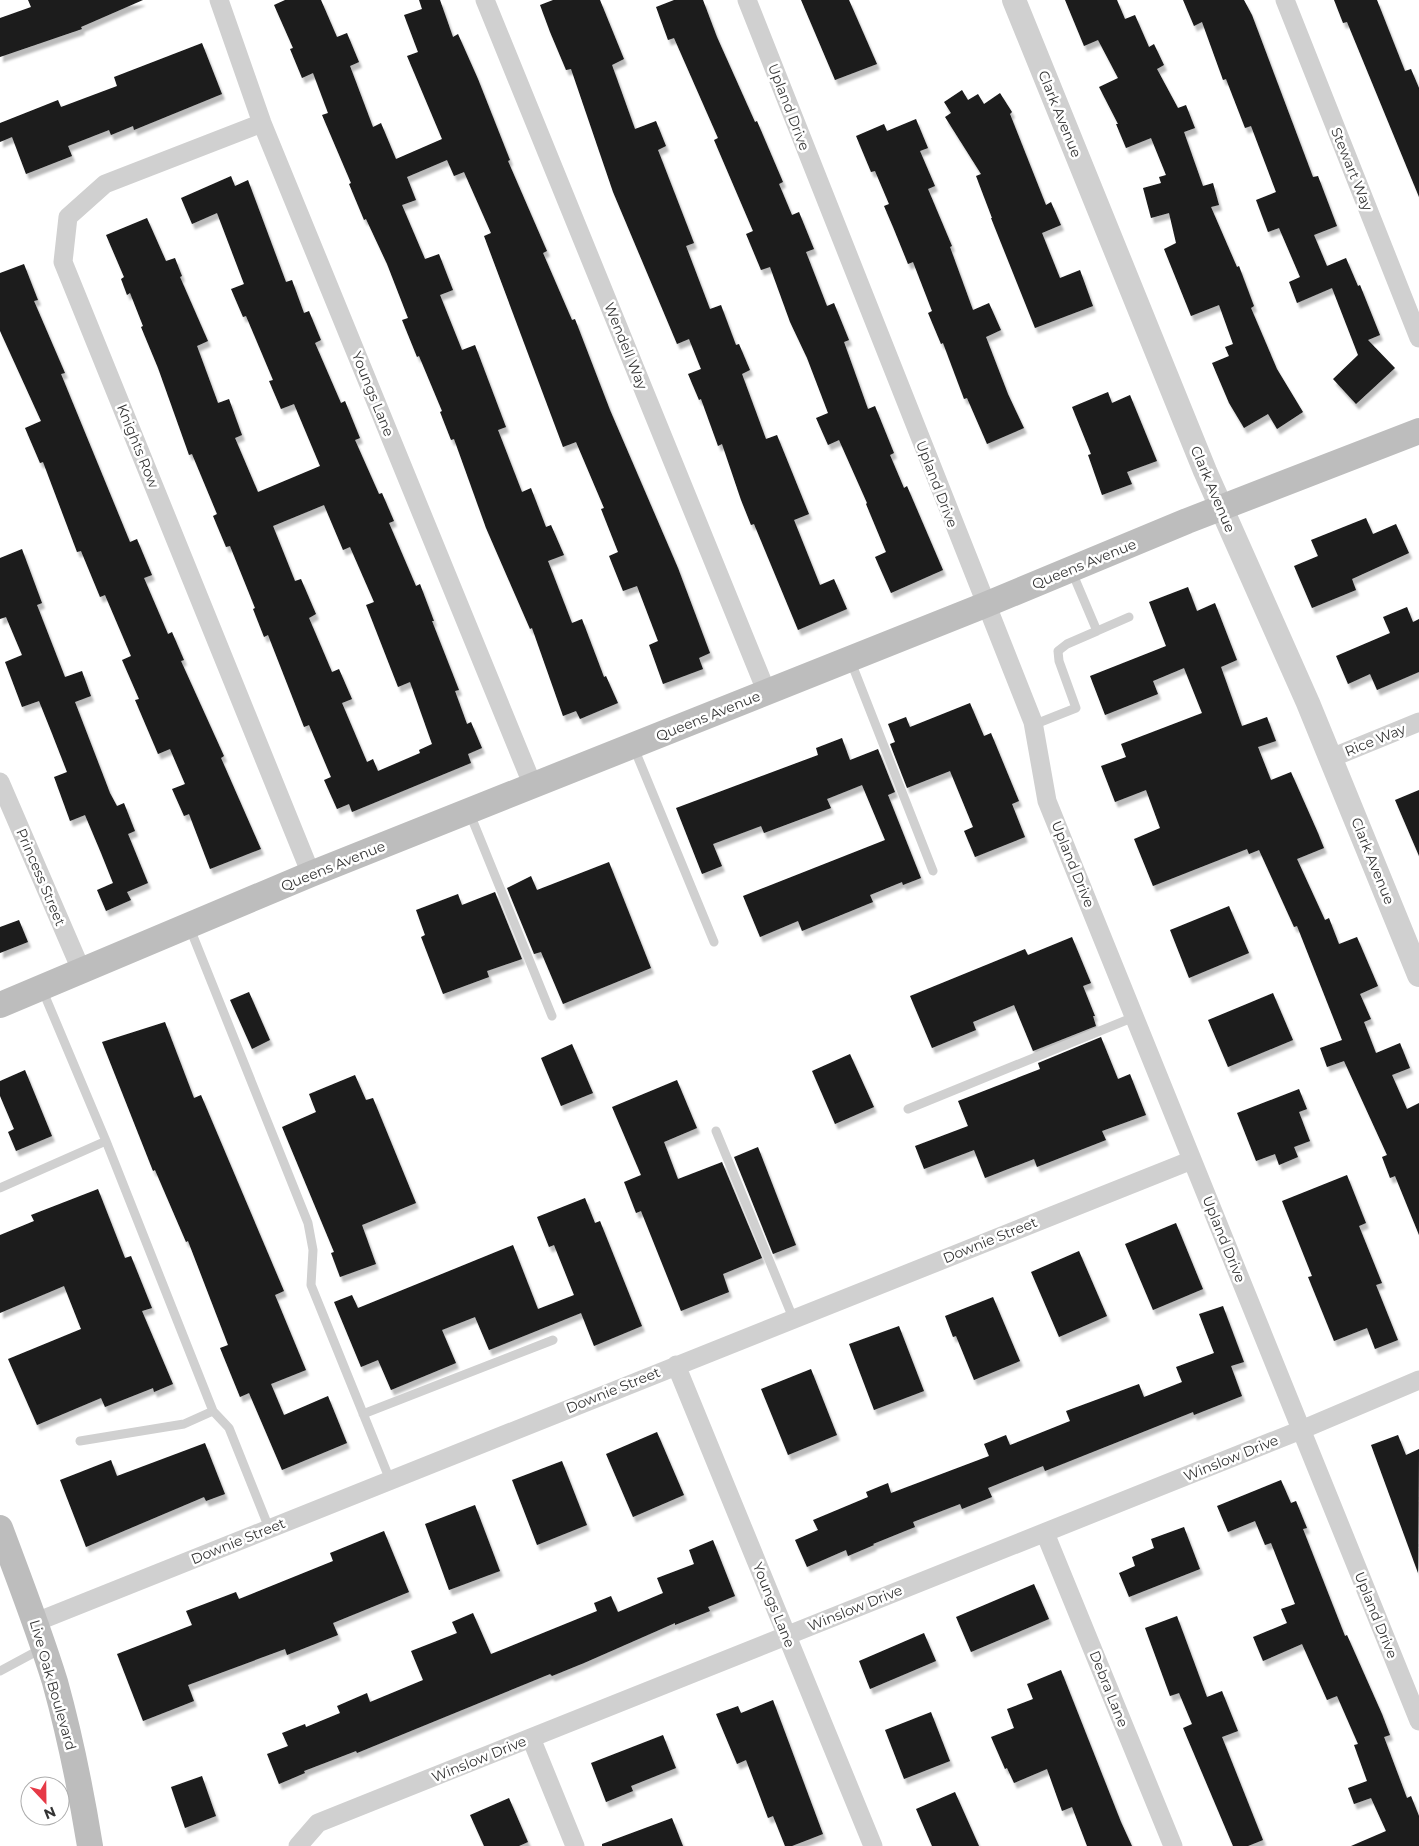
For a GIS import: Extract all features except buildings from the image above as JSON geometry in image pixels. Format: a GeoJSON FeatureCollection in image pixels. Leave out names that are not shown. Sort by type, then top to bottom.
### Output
{"type":"FeatureCollection","features":[{"type":"Feature","properties":{"kind":"main road","name":"Queens Avenue"},"geometry":{"type":"LineString","coordinates":[[0,1006],[311,874],[985,605],[1221,508],[1419,431]]}},
{"type":"Feature","properties":{"kind":"main road","name":"Live Oak Boulevard"},"geometry":{"type":"LineString","coordinates":[[0,1528],[36,1622],[55,1683],[76,1771],[90,1846]]}},
{"type":"Feature","properties":{"kind":"street","name":"Youngs Lane"},"geometry":{"type":"LineString","coordinates":[[219,0],[262,123],[532,786]]}},
{"type":"Feature","properties":{"kind":"street","name":"Wendell Way"},"geometry":{"type":"LineString","coordinates":[[485,0],[766,692]]}},
{"type":"Feature","properties":{"kind":"street","name":"Upland Drive"},"geometry":{"type":"LineString","coordinates":[[747,0],[1033,724],[1047,800],[1419,1721]]}},
{"type":"Feature","properties":{"kind":"street","name":"Clark Avenue"},"geometry":{"type":"LineString","coordinates":[[1014,0],[1221,508],[1331,758],[1419,975]]}},
{"type":"Feature","properties":{"kind":"street","name":"Stewart Way"},"geometry":{"type":"LineString","coordinates":[[1285,0],[1419,338]]}},
{"type":"Feature","properties":{"kind":"street","name":"Knights Row"},"geometry":{"type":"LineString","coordinates":[[262,123],[105,184],[68,218],[63,262],[311,874]]}},
{"type":"Feature","properties":{"kind":"street","name":"Rice Way"},"geometry":{"type":"LineString","coordinates":[[1331,758],[1419,722]]}},
{"type":"Feature","properties":{"kind":"street","name":"Princess Street"},"geometry":{"type":"LineString","coordinates":[[0,782],[82,972]]}},
{"type":"Feature","properties":{"kind":"street","name":"Downie Street"},"geometry":{"type":"LineString","coordinates":[[36,1622],[1192,1160]]}},
{"type":"Feature","properties":{"kind":"street","name":"Youngs Lane"},"geometry":{"type":"LineString","coordinates":[[676,1365],[873,1846]]}},
{"type":"Feature","properties":{"kind":"street","name":"Winslow Drive"},"geometry":{"type":"LineString","coordinates":[[298,1846],[318,1823],[1301,1430],[1419,1380]]}},
{"type":"Feature","properties":{"kind":"street","name":"Debra Lane"},"geometry":{"type":"LineString","coordinates":[[1045,1532],[1173,1846]]}},
{"type":"Feature","properties":{"kind":"street"},"geometry":{"type":"LineString","coordinates":[[531,1738],[575,1846]]}},
{"type":"Feature","properties":{"kind":"lane"},"geometry":{"type":"LineString","coordinates":[[1071,569],[1097,631]]}},
{"type":"Feature","properties":{"kind":"lane"},"geometry":{"type":"LineString","coordinates":[[1033,724],[1076,708],[1059,661],[1058,650],[1067,644],[1129,618]]}},
{"type":"Feature","properties":{"kind":"lane"},"geometry":{"type":"LineString","coordinates":[[850,659],[933,871]]}},
{"type":"Feature","properties":{"kind":"lane"},"geometry":{"type":"LineString","coordinates":[[633,746],[714,942]]}},
{"type":"Feature","properties":{"kind":"lane"},"geometry":{"type":"LineString","coordinates":[[469,811],[552,1016]]}},
{"type":"Feature","properties":{"kind":"lane"},"geometry":{"type":"LineString","coordinates":[[189,926],[308,1223],[313,1250],[311,1285],[390,1480]]}},
{"type":"Feature","properties":{"kind":"lane"},"geometry":{"type":"LineString","coordinates":[[42,988],[106,1141],[213,1411],[229,1428],[269,1528]]}},
{"type":"Feature","properties":{"kind":"lane"},"geometry":{"type":"LineString","coordinates":[[908,1108],[1134,1017]]}},
{"type":"Feature","properties":{"kind":"lane"},"geometry":{"type":"LineString","coordinates":[[716,1131],[793,1318]]}},
{"type":"Feature","properties":{"kind":"lane"},"geometry":{"type":"LineString","coordinates":[[0,1188],[106,1141]]}},
{"type":"Feature","properties":{"kind":"lane"},"geometry":{"type":"LineString","coordinates":[[363,1414],[553,1340]]}},
{"type":"Feature","properties":{"kind":"lane"},"geometry":{"type":"LineString","coordinates":[[80,1441],[184,1424],[213,1411]]}},
{"type":"Feature","properties":{"kind":"lane"},"geometry":{"type":"LineString","coordinates":[[0,1671],[44,1648]]}}]}
